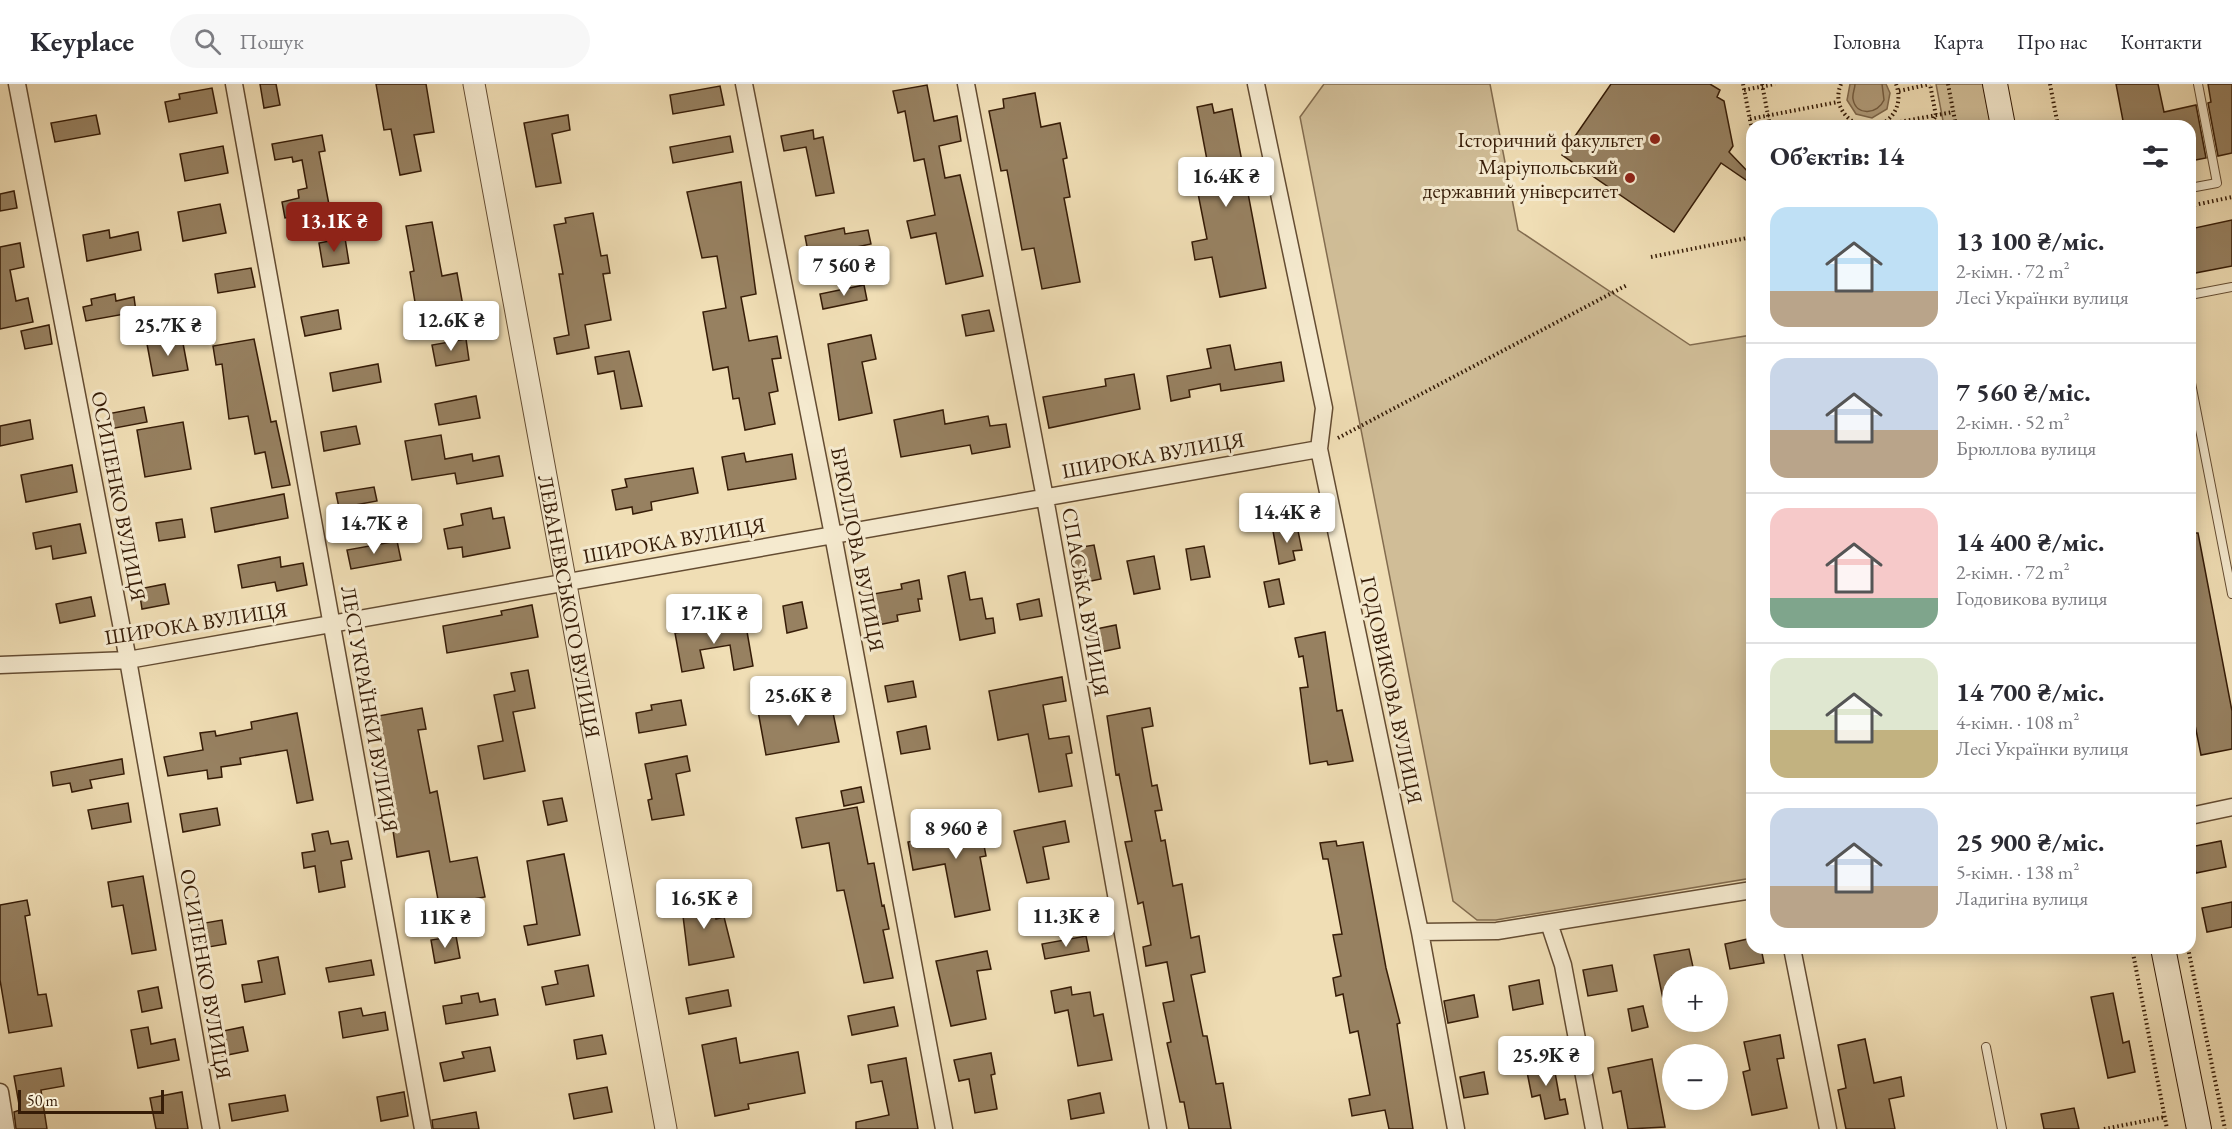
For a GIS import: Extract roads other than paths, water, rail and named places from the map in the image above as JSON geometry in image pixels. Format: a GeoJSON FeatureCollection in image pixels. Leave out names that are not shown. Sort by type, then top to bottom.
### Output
{"type":"FeatureCollection","features":[{"type":"Feature","properties":{"kind":"main road"},"geometry":{"type":"LineString","coordinates":[[1995,84],[2002,120]]}},
{"type":"Feature","properties":{"kind":"main road"},"geometry":{"type":"LineString","coordinates":[[2164,954],[2199,1129]]}},
{"type":"Feature","properties":{"kind":"street","name":"ОСИПЕНКО ВУЛИЦЯ"},"geometry":{"type":"LineString","coordinates":[[17,84],[128,660],[211,1129]]}},
{"type":"Feature","properties":{"kind":"street","name":"ЛЕСІ УКРАЇНКИ ВУЛИЦЯ"},"geometry":{"type":"LineString","coordinates":[[234,84],[423,1129]]}},
{"type":"Feature","properties":{"kind":"street","name":"ЛЕВАНЕВСЬКОГО ВУЛИЦЯ"},"geometry":{"type":"LineString","coordinates":[[474,84],[563,583],[666,1129]]}},
{"type":"Feature","properties":{"kind":"street","name":"БРЮЛЛОВА ВУЛИЦЯ"},"geometry":{"type":"LineString","coordinates":[[744,84],[833,535],[944,1129]]}},
{"type":"Feature","properties":{"kind":"street","name":"СПАСЬКА ВУЛИЦЯ"},"geometry":{"type":"LineString","coordinates":[[966,84],[1045,498],[1158,1129]]}},
{"type":"Feature","properties":{"kind":"street","name":"ГОДОВИКОВА ВУЛИЦЯ"},"geometry":{"type":"LineString","coordinates":[[1256,84],[1324,408],[1319,449],[1420,932],[1456,1129]]}},
{"type":"Feature","properties":{"kind":"street","name":"ШИРОКА ВУЛИЦЯ"},"geometry":{"type":"LineString","coordinates":[[0,665],[128,660],[1319,449]]}},
{"type":"Feature","properties":{"kind":"street"},"geometry":{"type":"LineString","coordinates":[[2196,815],[2232,807]]}},
{"type":"Feature","properties":{"kind":"street"},"geometry":{"type":"LineString","coordinates":[[1420,932],[1497,931],[1746,891]]}},
{"type":"Feature","properties":{"kind":"street"},"geometry":{"type":"LineString","coordinates":[[1549,923],[1563,965],[1594,1129]]}},
{"type":"Feature","properties":{"kind":"street"},"geometry":{"type":"LineString","coordinates":[[1793,954],[1828,1129]]}},
{"type":"Feature","properties":{"kind":"street"},"geometry":{"type":"LineString","coordinates":[[0,1092],[6,1129]]}},
{"type":"Feature","properties":{"kind":"lane"},"geometry":{"type":"LineString","coordinates":[[2196,187],[2217,183],[2198,84]]}},
{"type":"Feature","properties":{"kind":"lane"},"geometry":{"type":"LineString","coordinates":[[2196,294],[2232,287]]}},
{"type":"Feature","properties":{"kind":"lane"},"geometry":{"type":"LineString","coordinates":[[2196,409],[2232,594]]}},
{"type":"Feature","properties":{"kind":"lane"},"geometry":{"type":"LineString","coordinates":[[1986,1047],[2002,1129]]}},
{"type":"Feature","properties":{"kind":"water"},"geometry":{"type":"Polygon","coordinates":[[[1850,84],[1886,84],[1890,93],[1887,109],[1872,118],[1856,114],[1847,100],[1850,84]]]}},
{"type":"Feature","properties":{"kind":"place","name":"Історичний факультет"},"geometry":{"type":"Point","coordinates":[1655,139]}},
{"type":"Feature","properties":{"kind":"place","name":"Маріупольський державний університет"},"geometry":{"type":"Point","coordinates":[1630,178]}}]}
